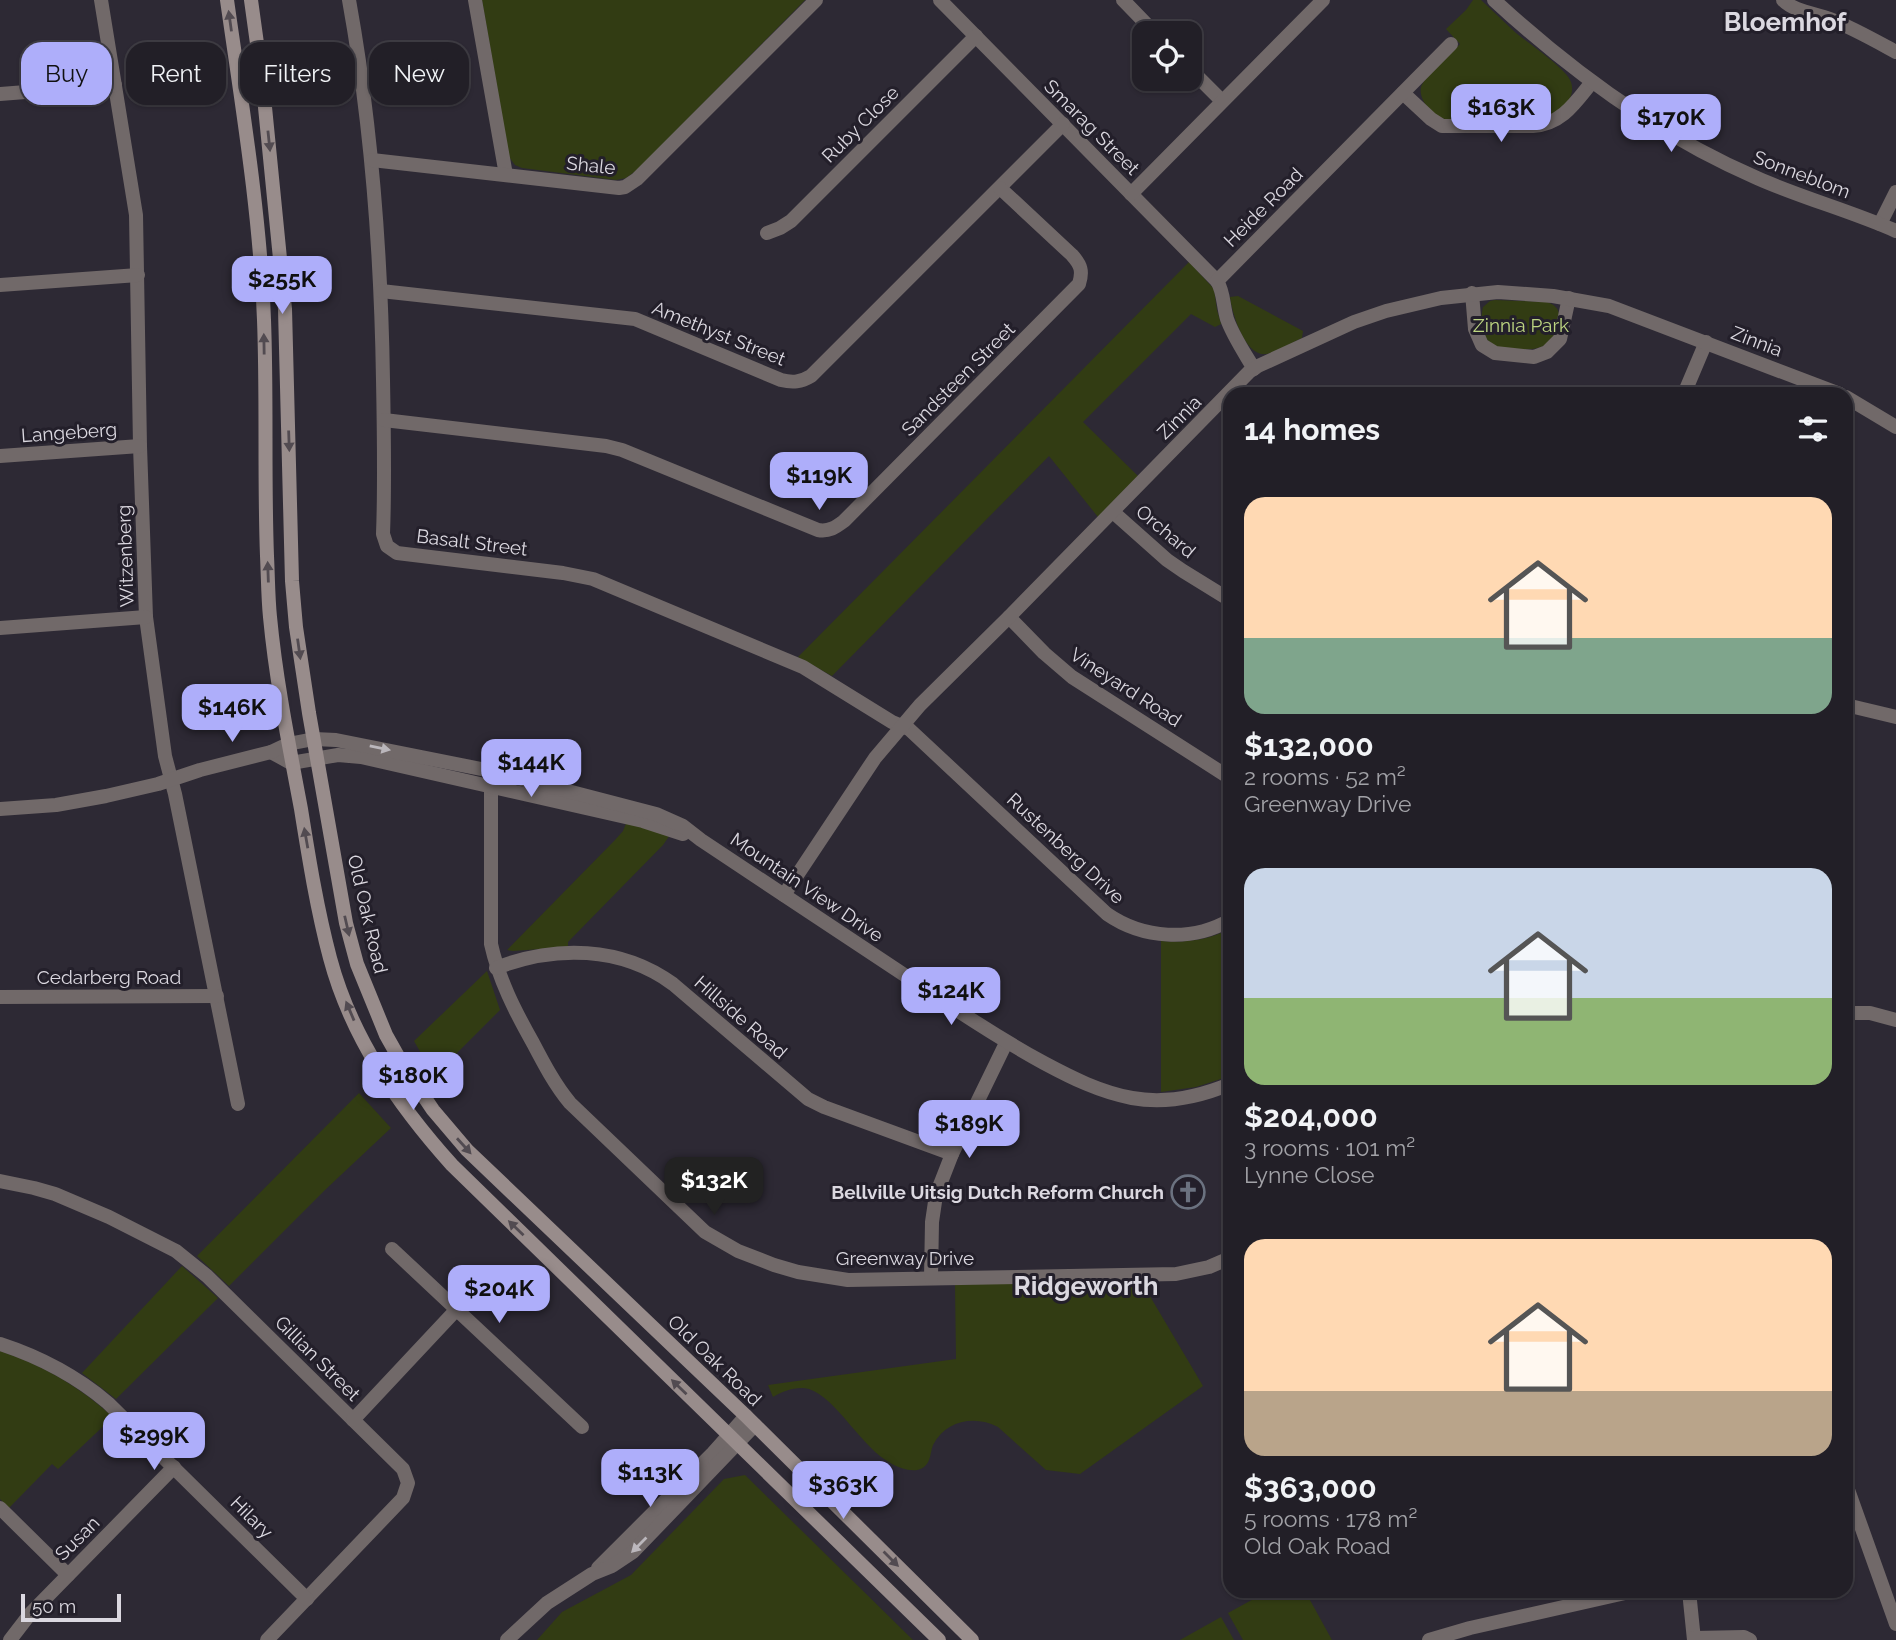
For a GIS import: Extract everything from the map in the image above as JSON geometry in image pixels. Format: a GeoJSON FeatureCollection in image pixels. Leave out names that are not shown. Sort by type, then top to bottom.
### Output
{"type":"FeatureCollection","features":[{"type":"Feature","properties":{"kind":"main road"},"geometry":{"type":"LineString","coordinates":[[227,0],[251,166],[264,318],[269,614],[291,763],[318,905],[330,960],[350,1012],[370,1055],[394,1094],[421,1131],[452,1165],[939,1640]]}},
{"type":"Feature","properties":{"kind":"main road","name":"Old Oak Road"},"geometry":{"type":"LineString","coordinates":[[251,0],[263,88],[285,309],[292,581],[299,653],[346,923],[357,964],[386,1035],[433,1110],[467,1150],[750,1421],[972,1640]]}},
{"type":"Feature","properties":{"kind":"street","name":"Witzenberg"},"geometry":{"type":"LineString","coordinates":[[101,0],[136,215],[146,617],[164,748],[238,1104]]}},
{"type":"Feature","properties":{"kind":"street","name":"Basalt Street"},"geometry":{"type":"LineString","coordinates":[[349,0],[372,159],[378,226],[384,420],[383,538],[387,546],[393,551],[593,579],[803,667],[901,726]]}},
{"type":"Feature","properties":{"kind":"street"},"geometry":{"type":"LineString","coordinates":[[475,0],[506,175]]}},
{"type":"Feature","properties":{"kind":"street","name":"Shale"},"geometry":{"type":"LineString","coordinates":[[372,159],[619,188],[632,183],[816,0]]}},
{"type":"Feature","properties":{"kind":"street","name":"Smarag Street"},"geometry":{"type":"LineString","coordinates":[[940,0],[1217,281]]}},
{"type":"Feature","properties":{"kind":"street"},"geometry":{"type":"LineString","coordinates":[[1123,0],[1143,21]]}},
{"type":"Feature","properties":{"kind":"street","name":"Sonneblom"},"geometry":{"type":"LineString","coordinates":[[1494,0],[1592,82],[1669,133],[1756,178],[1896,231]]}},
{"type":"Feature","properties":{"kind":"street"},"geometry":{"type":"LineString","coordinates":[[1783,0],[1791,6],[1856,30],[1896,52]]}},
{"type":"Feature","properties":{"kind":"street"},"geometry":{"type":"LineString","coordinates":[[1131,194],[1222,102],[1313,3]]}},
{"type":"Feature","properties":{"kind":"street","name":"Ruby Close"},"geometry":{"type":"LineString","coordinates":[[767,233],[790,220],[976,36]]}},
{"type":"Feature","properties":{"kind":"street","name":"Heide Road"},"geometry":{"type":"LineString","coordinates":[[1217,281],[1451,44]]}},
{"type":"Feature","properties":{"kind":"street"},"geometry":{"type":"LineString","coordinates":[[1202,81],[1222,102]]}},
{"type":"Feature","properties":{"kind":"street"},"geometry":{"type":"LineString","coordinates":[[1403,93],[1430,119],[1442,126],[1533,126],[1548,124],[1561,118],[1592,82]]}},
{"type":"Feature","properties":{"kind":"street"},"geometry":{"type":"LineString","coordinates":[[0,93],[115,85]]}},
{"type":"Feature","properties":{"kind":"street","name":"Amethyst Street"},"geometry":{"type":"LineString","coordinates":[[381,291],[635,319],[781,380],[802,381],[811,376],[1063,124]]}},
{"type":"Feature","properties":{"kind":"street","name":"Sandsteen Street"},"geometry":{"type":"LineString","coordinates":[[384,420],[606,446],[622,450],[818,530],[832,529],[844,521],[1079,284],[1082,274],[1080,264],[1000,188]]}},
{"type":"Feature","properties":{"kind":"street"},"geometry":{"type":"LineString","coordinates":[[1880,224],[1896,192]]}},
{"type":"Feature","properties":{"kind":"street"},"geometry":{"type":"LineString","coordinates":[[0,285],[138,275]]}},
{"type":"Feature","properties":{"kind":"street"},"geometry":{"type":"LineString","coordinates":[[1217,281],[1232,330],[1254,369]]}},
{"type":"Feature","properties":{"kind":"street","name":"Zinnia"},"geometry":{"type":"LineString","coordinates":[[1237,387],[1254,369],[1370,316],[1413,303],[1472,293],[1498,292],[1569,298],[1609,306],[1822,387]]}},
{"type":"Feature","properties":{"kind":"street"},"geometry":{"type":"LineString","coordinates":[[1472,293],[1475,329],[1482,345],[1495,353],[1534,357],[1547,352],[1560,339],[1569,298]]}},
{"type":"Feature","properties":{"kind":"street"},"geometry":{"type":"LineString","coordinates":[[1687,387],[1706,342]]}},
{"type":"Feature","properties":{"kind":"street"},"geometry":{"type":"LineString","coordinates":[[1853,400],[1893,420]]}},
{"type":"Feature","properties":{"kind":"street","name":"Zinnia"},"geometry":{"type":"LineString","coordinates":[[784,895],[876,758],[901,726],[939,684],[1223,401]]}},
{"type":"Feature","properties":{"kind":"street"},"geometry":{"type":"LineString","coordinates":[[1220,404],[1223,407]]}},
{"type":"Feature","properties":{"kind":"street","name":"Langeberg"},"geometry":{"type":"LineString","coordinates":[[0,456],[140,446]]}},
{"type":"Feature","properties":{"kind":"street","name":"Orchard"},"geometry":{"type":"LineString","coordinates":[[1113,512],[1167,560],[1223,596]]}},
{"type":"Feature","properties":{"kind":"street"},"geometry":{"type":"LineString","coordinates":[[0,628],[146,617]]}},
{"type":"Feature","properties":{"kind":"street","name":"Vineyard Road"},"geometry":{"type":"LineString","coordinates":[[1009,617],[1072,677],[1223,774]]}},
{"type":"Feature","properties":{"kind":"street"},"geometry":{"type":"LineString","coordinates":[[1853,707],[1896,717]]}},
{"type":"Feature","properties":{"kind":"street","name":"Rustenberg Drive"},"geometry":{"type":"LineString","coordinates":[[901,726],[909,729],[1116,921],[1143,931],[1175,935],[1202,932],[1223,923]]}},
{"type":"Feature","properties":{"kind":"street","name":"Mountain View Drive"},"geometry":{"type":"LineString","coordinates":[[0,809],[81,802],[172,780],[271,752],[288,744],[314,739],[345,740],[491,771],[656,814],[683,826],[1006,1043],[1088,1086],[1134,1099],[1152,1100],[1191,1097],[1223,1087]]}},
{"type":"Feature","properties":{"kind":"street"},"geometry":{"type":"LineString","coordinates":[[271,752],[291,763]]}},
{"type":"Feature","properties":{"kind":"street","name":"Mountain View Drive"},"geometry":{"type":"LineString","coordinates":[[291,763],[338,755],[361,757],[643,821],[701,840]]}},
{"type":"Feature","properties":{"kind":"street","name":"Greenway Drive"},"geometry":{"type":"LineString","coordinates":[[491,771],[491,944],[496,968],[510,1003],[564,1096],[705,1232],[756,1259],[798,1272],[848,1280],[1176,1274],[1223,1261]]}},
{"type":"Feature","properties":{"kind":"street","name":"Hillside Road"},"geometry":{"type":"LineString","coordinates":[[496,968],[523,959],[582,952],[603,954],[637,963],[673,984],[808,1099],[952,1154]]}},
{"type":"Feature","properties":{"kind":"street","name":"Cedarberg Road"},"geometry":{"type":"LineString","coordinates":[[0,997],[217,996]]}},
{"type":"Feature","properties":{"kind":"street"},"geometry":{"type":"LineString","coordinates":[[1853,1013],[1870,1013],[1896,1020]]}},
{"type":"Feature","properties":{"kind":"street"},"geometry":{"type":"LineString","coordinates":[[931,1278],[933,1209],[936,1195],[952,1154],[1006,1043]]}},
{"type":"Feature","properties":{"kind":"street","name":"Gillian Street"},"geometry":{"type":"LineString","coordinates":[[0,1181],[55,1194],[109,1217],[176,1251],[207,1276],[403,1469],[408,1483],[403,1498],[267,1640]]}},
{"type":"Feature","properties":{"kind":"street"},"geometry":{"type":"LineString","coordinates":[[392,1249],[582,1427]]}},
{"type":"Feature","properties":{"kind":"street"},"geometry":{"type":"LineString","coordinates":[[353,1420],[457,1309]]}},
{"type":"Feature","properties":{"kind":"street","name":"Hilary"},"geometry":{"type":"LineString","coordinates":[[0,1344],[36,1357],[77,1379],[121,1414],[307,1599]]}},
{"type":"Feature","properties":{"kind":"street"},"geometry":{"type":"LineString","coordinates":[[507,1640],[547,1603],[632,1552],[750,1421]]}},
{"type":"Feature","properties":{"kind":"street","name":"Susan"},"geometry":{"type":"LineString","coordinates":[[10,1640],[30,1614],[174,1467]]}},
{"type":"Feature","properties":{"kind":"street"},"geometry":{"type":"LineString","coordinates":[[1853,1499],[1889,1579],[1896,1624]]}},
{"type":"Feature","properties":{"kind":"street"},"geometry":{"type":"LineString","coordinates":[[0,1508],[68,1575]]}},
{"type":"Feature","properties":{"kind":"street"},"geometry":{"type":"LineString","coordinates":[[1429,1640],[1606,1598]]}},
{"type":"Feature","properties":{"kind":"street"},"geometry":{"type":"LineString","coordinates":[[1690,1598],[1695,1639],[1745,1637],[1750,1640]]}},
{"type":"Feature","properties":{"kind":"green space"},"geometry":{"type":"Polygon","coordinates":[[[482,0],[805,0],[637,170],[626,178],[616,180],[522,168],[515,165],[509,157],[482,0]]]}},
{"type":"Feature","properties":{"kind":"green space"},"geometry":{"type":"Polygon","coordinates":[[[1473,0],[1481,0],[1568,77],[1572,93],[1560,110],[1551,115],[1531,119],[1466,121],[1445,119],[1427,107],[1421,87],[1460,44],[1446,29],[1473,0]]]}},
{"type":"Feature","properties":{"kind":"green space"},"geometry":{"type":"Polygon","coordinates":[[[1189,262],[1214,289],[1221,324],[1215,327],[1191,314],[1083,422],[1138,476],[1098,517],[1049,456],[832,676],[798,657],[1189,262]]]}},
{"type":"Feature","properties":{"kind":"green space"},"geometry":{"type":"Polygon","coordinates":[[[1238,296],[1303,331],[1302,338],[1266,354],[1252,349],[1241,333],[1234,313],[1230,297],[1238,296]]]}},
{"type":"Feature","properties":{"kind":"green space","name":"Zinnia Park"},"geometry":{"type":"Polygon","coordinates":[[[1495,300],[1552,304],[1559,315],[1555,335],[1546,344],[1534,349],[1495,346],[1484,334],[1482,317],[1483,307],[1495,300]]]}},
{"type":"Feature","properties":{"kind":"green space"},"geometry":{"type":"Polygon","coordinates":[[[627,821],[670,835],[568,942],[568,947],[507,950],[615,840],[627,821]]]}},
{"type":"Feature","properties":{"kind":"green space"},"geometry":{"type":"Polygon","coordinates":[[[1223,932],[1223,1078],[1196,1087],[1161,1092],[1161,941],[1179,942],[1223,932]]]}},
{"type":"Feature","properties":{"kind":"green space"},"geometry":{"type":"Polygon","coordinates":[[[487,971],[500,1010],[434,1076],[414,1041],[487,971]]]}},
{"type":"Feature","properties":{"kind":"green space"},"geometry":{"type":"Polygon","coordinates":[[[359,1093],[391,1128],[229,1286],[197,1256],[359,1093]]]}},
{"type":"Feature","properties":{"kind":"green space"},"geometry":{"type":"Polygon","coordinates":[[[182,1266],[218,1298],[116,1399],[82,1373],[182,1266]]]}},
{"type":"Feature","properties":{"kind":"green space"},"geometry":{"type":"Polygon","coordinates":[[[1141,1281],[1203,1386],[1080,1474],[1046,1470],[998,1427],[980,1421],[953,1425],[945,1430],[933,1445],[926,1465],[918,1470],[902,1468],[881,1457],[819,1394],[800,1388],[773,1397],[768,1385],[956,1359],[955,1284],[1141,1281]]]}},
{"type":"Feature","properties":{"kind":"green space"},"geometry":{"type":"Polygon","coordinates":[[[0,1351],[60,1378],[113,1417],[58,1469],[52,1464],[9,1508],[0,1499],[0,1351]]]}},
{"type":"Feature","properties":{"kind":"green space"},"geometry":{"type":"Polygon","coordinates":[[[745,1475],[913,1640],[537,1640],[562,1612],[631,1575],[724,1479],[745,1475]]]}},
{"type":"Feature","properties":{"kind":"green space"},"geometry":{"type":"Polygon","coordinates":[[[1255,1598],[1309,1598],[1332,1640],[1243,1640],[1228,1613],[1255,1598]]]}},
{"type":"Feature","properties":{"kind":"green space"},"geometry":{"type":"Polygon","coordinates":[[[1221,1617],[1234,1640],[1180,1640],[1221,1617]]]}},
{"type":"Feature","properties":{"kind":"place","name":"Bellville Uitsig Dutch Reform Church"},"geometry":{"type":"Point","coordinates":[1188,1192]}},
{"type":"Feature","properties":{"kind":"district","name":"Bloemhof"},"geometry":{"type":"Point","coordinates":[1785,22]}},
{"type":"Feature","properties":{"kind":"district","name":"Ridgeworth"},"geometry":{"type":"Point","coordinates":[1086,1286]}}]}
